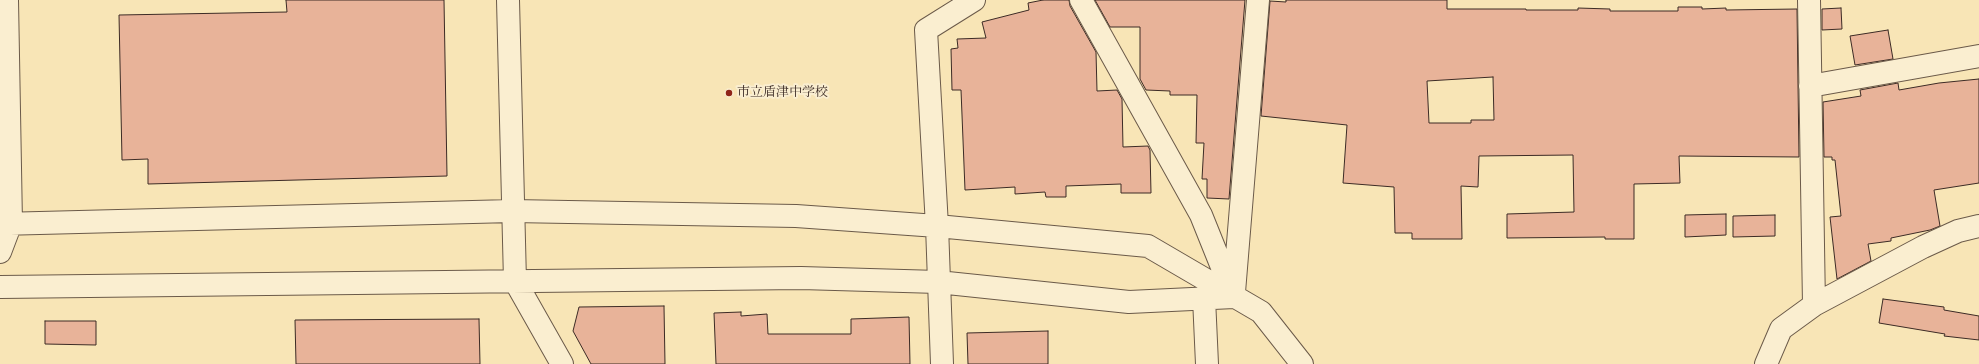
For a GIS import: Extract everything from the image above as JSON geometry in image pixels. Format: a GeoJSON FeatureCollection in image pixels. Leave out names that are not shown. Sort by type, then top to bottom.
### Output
{"type":"FeatureCollection","features":[{"type":"Feature","properties":{"kind":"street"},"geometry":{"type":"LineString","coordinates":[[0,252],[6,223],[6,0]]}},
{"type":"Feature","properties":{"kind":"street"},"geometry":{"type":"LineString","coordinates":[[508,0],[512,211],[515,281],[562,364]]}},
{"type":"Feature","properties":{"kind":"street"},"geometry":{"type":"LineString","coordinates":[[942,364],[937,226],[926,30],[974,0]]}},
{"type":"Feature","properties":{"kind":"street"},"geometry":{"type":"LineString","coordinates":[[1081,0],[1201,214],[1234,297]]}},
{"type":"Feature","properties":{"kind":"street"},"geometry":{"type":"LineString","coordinates":[[1234,297],[1258,0]]}},
{"type":"Feature","properties":{"kind":"street"},"geometry":{"type":"LineString","coordinates":[[1809,0],[1814,305]]}},
{"type":"Feature","properties":{"kind":"street"},"geometry":{"type":"LineString","coordinates":[[1810,86],[1979,56]]}},
{"type":"Feature","properties":{"kind":"street"},"geometry":{"type":"LineString","coordinates":[[6,223],[512,211],[796,216],[937,226],[1148,246],[1261,312],[1302,364]]}},
{"type":"Feature","properties":{"kind":"street"},"geometry":{"type":"LineString","coordinates":[[1766,364],[1782,329],[1814,305],[1923,247],[1958,231],[1979,226]]}},
{"type":"Feature","properties":{"kind":"street"},"geometry":{"type":"LineString","coordinates":[[0,287],[801,278],[938,282],[1129,302],[1234,297]]}},
{"type":"Feature","properties":{"kind":"street"},"geometry":{"type":"LineString","coordinates":[[1204,298],[1207,364]]}},
{"type":"Feature","properties":{"kind":"building"},"geometry":{"type":"Polygon","coordinates":[[[286,0],[444,0],[447,176],[148,184],[148,159],[122,160],[119,15],[287,12],[286,0]]]}},
{"type":"Feature","properties":{"kind":"building"},"geometry":{"type":"Polygon","coordinates":[[[1043,0],[1069,0],[1070,6],[1096,52],[1097,91],[1117,90],[1122,99],[1123,147],[1148,146],[1150,150],[1151,193],[1121,193],[1121,184],[1066,186],[1066,197],[1046,197],[1045,192],[1015,194],[1015,187],[965,190],[961,90],[952,90],[951,49],[958,48],[957,39],[986,38],[982,22],[1029,10],[1028,3],[1043,0]]]}},
{"type":"Feature","properties":{"kind":"building"},"geometry":{"type":"Polygon","coordinates":[[[1095,0],[1245,0],[1229,199],[1207,198],[1207,179],[1202,179],[1204,143],[1196,143],[1197,95],[1170,95],[1170,91],[1146,90],[1140,79],[1140,27],[1110,27],[1095,0]]]}},
{"type":"Feature","properties":{"kind":"building"},"geometry":{"type":"Polygon","coordinates":[[[1286,0],[1447,0],[1447,9],[1578,10],[1578,8],[1610,9],[1610,11],[1678,11],[1678,7],[1702,7],[1702,9],[1726,8],[1726,10],[1797,9],[1799,157],[1679,156],[1680,183],[1634,184],[1634,239],[1605,239],[1605,237],[1507,238],[1507,214],[1574,212],[1573,155],[1479,156],[1478,187],[1461,186],[1462,239],[1412,239],[1412,233],[1395,233],[1394,187],[1343,183],[1347,125],[1261,116],[1270,1],[1286,2],[1286,0]],[[1493,77],[1427,81],[1429,123],[1471,123],[1471,120],[1494,120],[1493,77]]]}},
{"type":"Feature","properties":{"kind":"building"},"geometry":{"type":"Polygon","coordinates":[[[1841,8],[1842,29],[1822,30],[1822,9],[1841,8]]]}},
{"type":"Feature","properties":{"kind":"building"},"geometry":{"type":"Polygon","coordinates":[[[1888,30],[1893,59],[1855,65],[1850,36],[1888,30]]]}},
{"type":"Feature","properties":{"kind":"building"},"geometry":{"type":"Polygon","coordinates":[[[1979,79],[1979,183],[1934,190],[1940,226],[1930,230],[1891,238],[1891,241],[1868,244],[1871,261],[1837,279],[1830,217],[1841,216],[1835,160],[1832,160],[1832,157],[1824,157],[1823,102],[1861,96],[1860,90],[1898,83],[1899,90],[1939,83],[1979,79]]]}},
{"type":"Feature","properties":{"kind":"building"},"geometry":{"type":"Polygon","coordinates":[[[1726,214],[1726,235],[1685,237],[1685,215],[1726,214]]]}},
{"type":"Feature","properties":{"kind":"building"},"geometry":{"type":"Polygon","coordinates":[[[1775,215],[1775,236],[1733,237],[1733,216],[1775,215]]]}},
{"type":"Feature","properties":{"kind":"building"},"geometry":{"type":"Polygon","coordinates":[[[1883,299],[1944,307],[1944,310],[1979,316],[1979,340],[1944,336],[1945,334],[1879,323],[1883,299]]]}},
{"type":"Feature","properties":{"kind":"building"},"geometry":{"type":"Polygon","coordinates":[[[664,306],[665,364],[591,364],[573,331],[579,307],[664,306]]]}},
{"type":"Feature","properties":{"kind":"building"},"geometry":{"type":"Polygon","coordinates":[[[741,312],[741,316],[767,314],[768,334],[851,334],[851,319],[909,317],[910,364],[716,364],[714,313],[741,312]]]}},
{"type":"Feature","properties":{"kind":"building"},"geometry":{"type":"Polygon","coordinates":[[[479,319],[480,364],[296,364],[295,320],[479,319]]]}},
{"type":"Feature","properties":{"kind":"building"},"geometry":{"type":"Polygon","coordinates":[[[45,321],[96,321],[96,345],[45,344],[45,321]]]}},
{"type":"Feature","properties":{"kind":"building"},"geometry":{"type":"Polygon","coordinates":[[[1048,331],[1048,364],[968,364],[967,333],[1048,331]]]}},
{"type":"Feature","properties":{"kind":"place","name":"市立盾津中学校"},"geometry":{"type":"Point","coordinates":[729,93]}}]}
